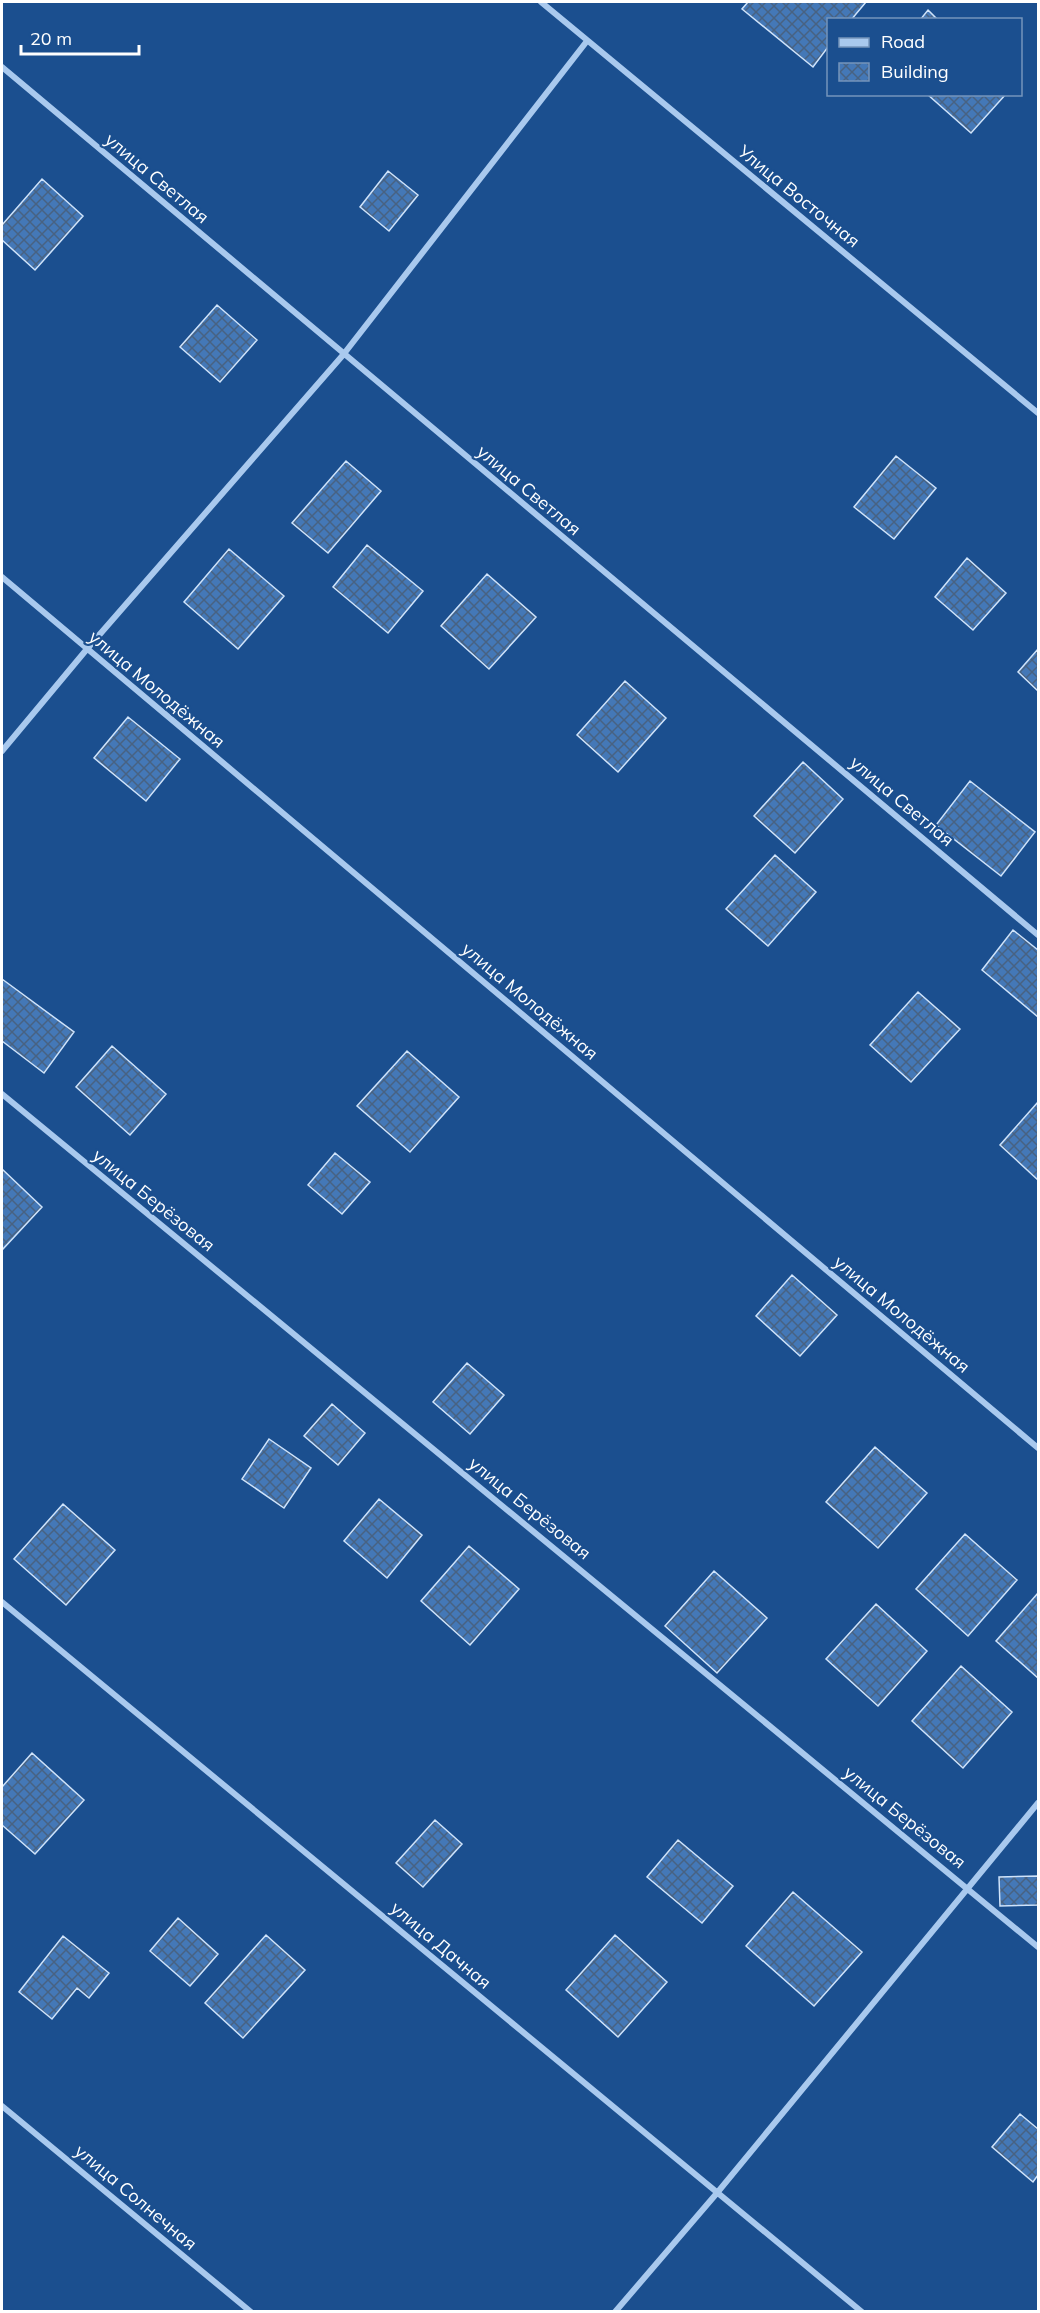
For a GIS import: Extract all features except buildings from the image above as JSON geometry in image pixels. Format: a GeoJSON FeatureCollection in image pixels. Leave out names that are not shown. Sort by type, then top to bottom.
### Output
{"type":"FeatureCollection","features":[{"type":"Feature","properties":{"kind":"street","name":"Улица Восточная"},"geometry":{"type":"LineString","coordinates":[[541,2],[1038,413]]}},
{"type":"Feature","properties":{"kind":"street"},"geometry":{"type":"LineString","coordinates":[[2,751],[87,649],[343,355],[587,41]]}},
{"type":"Feature","properties":{"kind":"street","name":"улица Светлая"},"geometry":{"type":"LineString","coordinates":[[2,66],[343,355],[1038,935]]}},
{"type":"Feature","properties":{"kind":"street","name":"улица Молодёжная"},"geometry":{"type":"LineString","coordinates":[[2,577],[1038,1448]]}},
{"type":"Feature","properties":{"kind":"street","name":"улица Берёзовая"},"geometry":{"type":"LineString","coordinates":[[2,1094],[968,1887],[1038,1947]]}},
{"type":"Feature","properties":{"kind":"street","name":"улица Дачная"},"geometry":{"type":"LineString","coordinates":[[2,1602],[862,2312]]}},
{"type":"Feature","properties":{"kind":"street"},"geometry":{"type":"LineString","coordinates":[[615,2312],[717,2193],[1038,1803]]}},
{"type":"Feature","properties":{"kind":"street","name":"улица Солнечная"},"geometry":{"type":"LineString","coordinates":[[2,2106],[251,2312]]}}]}
